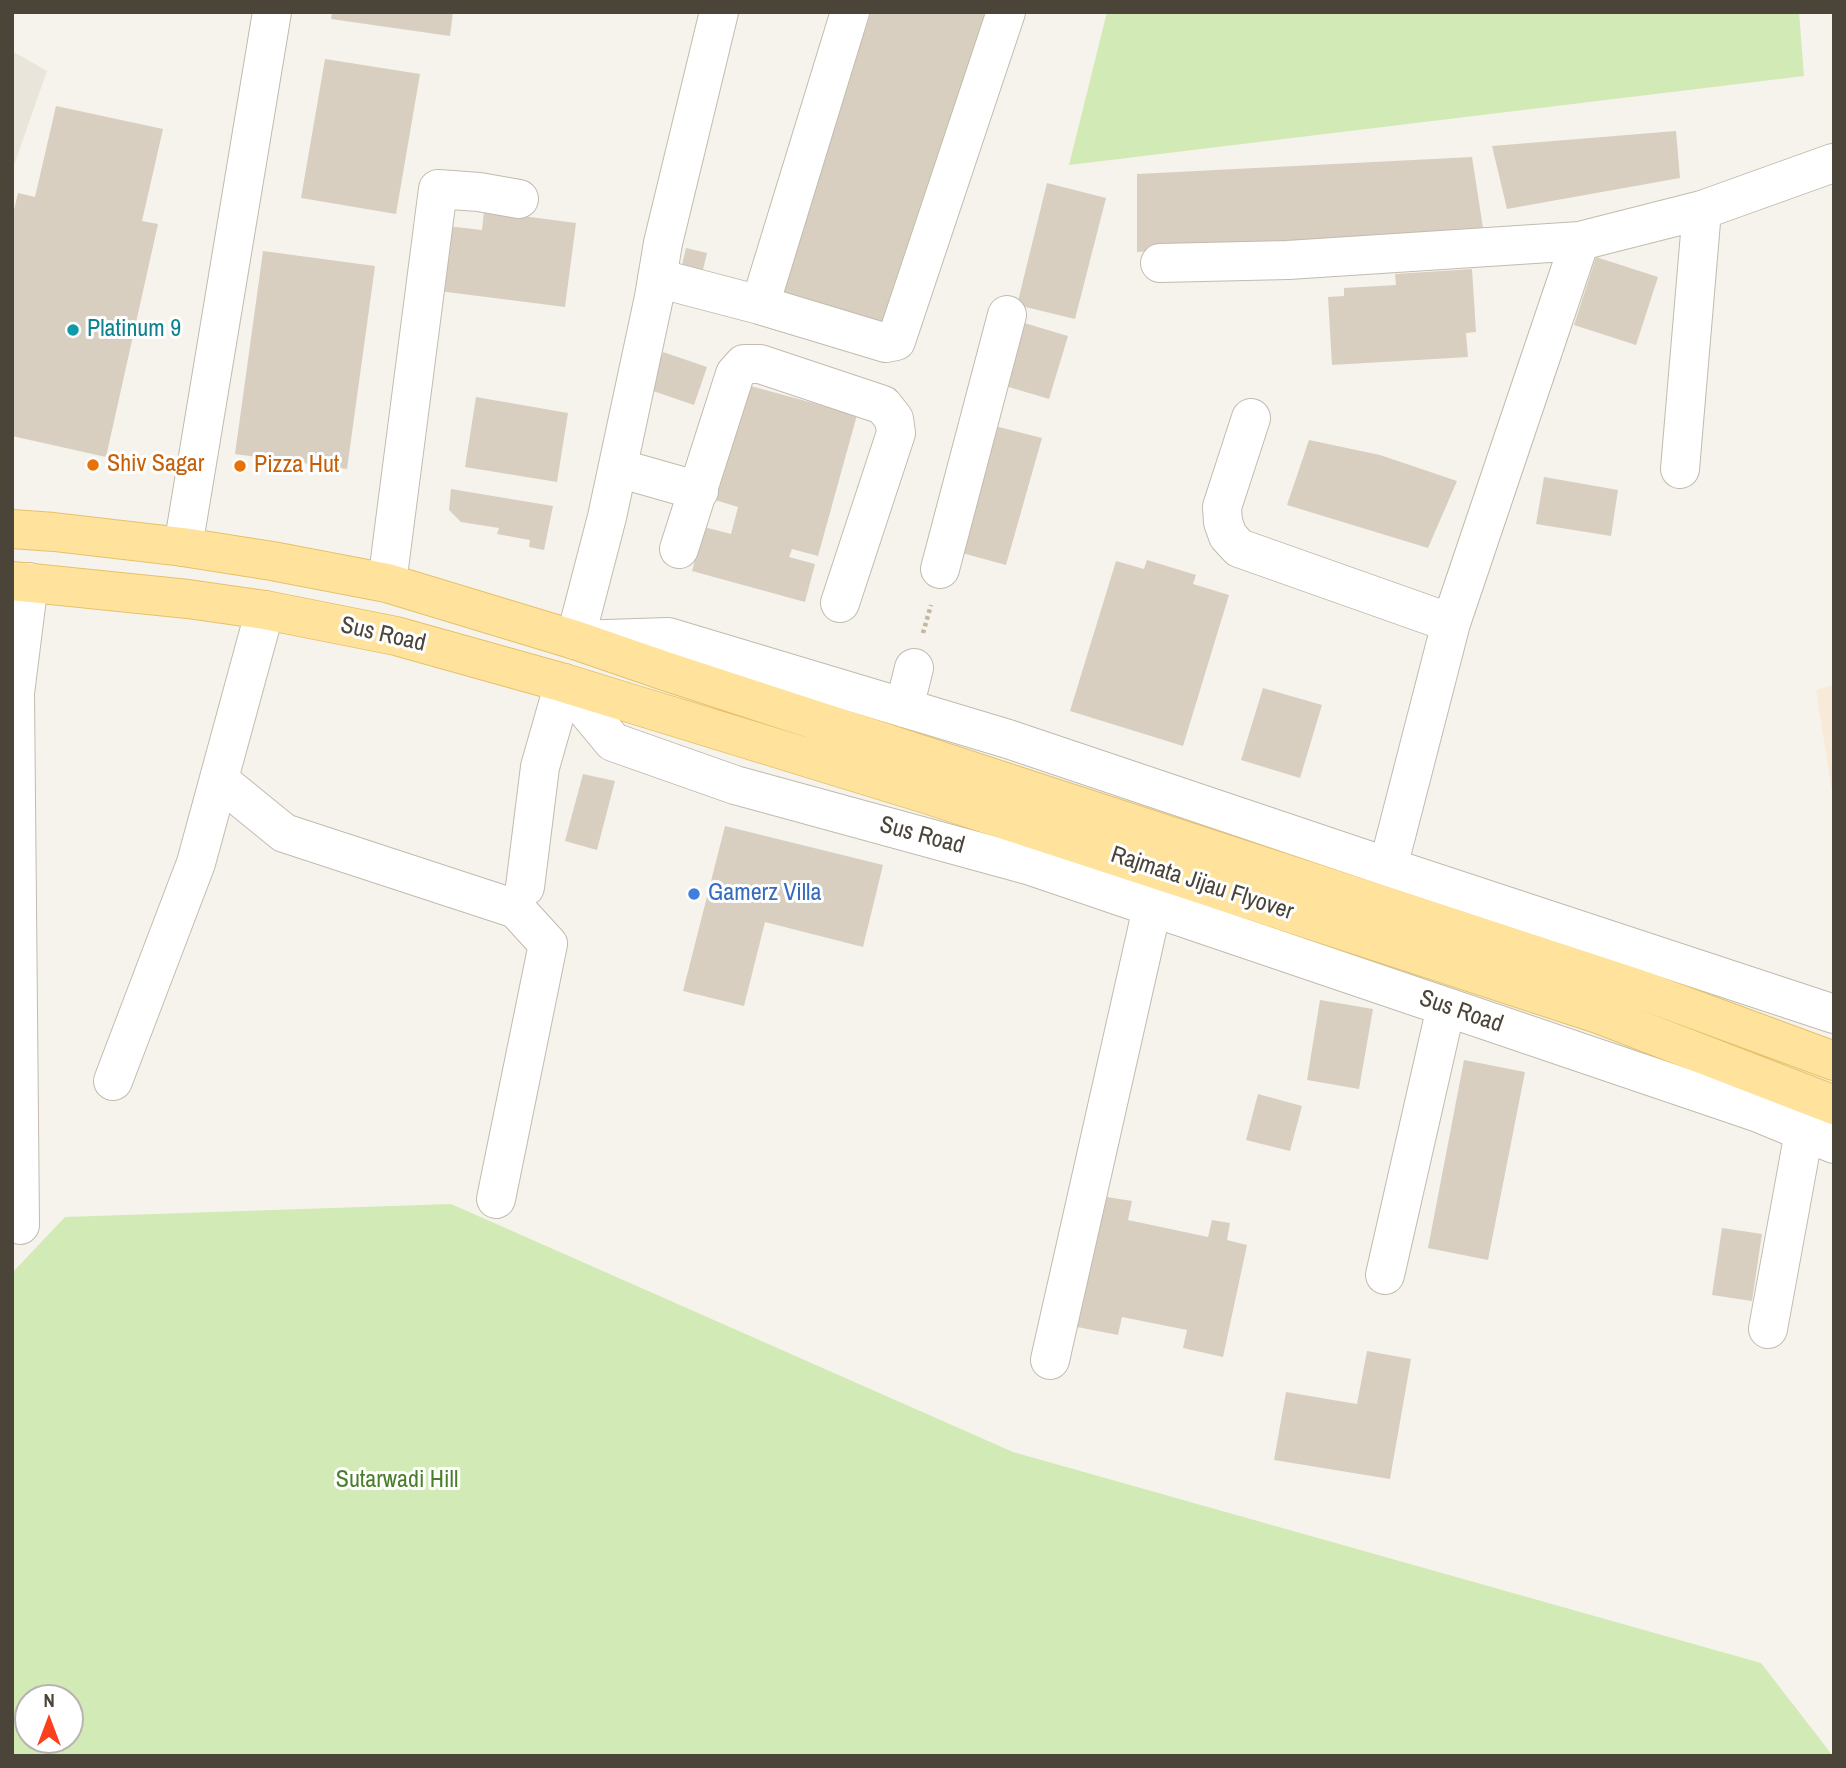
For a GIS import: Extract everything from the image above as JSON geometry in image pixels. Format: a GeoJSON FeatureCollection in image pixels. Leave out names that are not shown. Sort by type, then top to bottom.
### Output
{"type":"FeatureCollection","features":[{"type":"Feature","properties":{"kind":"main road","name":"Sus Road"},"geometry":{"type":"LineString","coordinates":[[12,529],[183,547],[387,583],[575,640]]}},
{"type":"Feature","properties":{"kind":"main road"},"geometry":{"type":"LineString","coordinates":[[96,589],[102,538]]}},
{"type":"Feature","properties":{"kind":"main road","name":"Sus Road"},"geometry":{"type":"LineString","coordinates":[[21,582],[188,599],[265,610],[396,636],[564,683]]}},
{"type":"Feature","properties":{"kind":"main road","name":"Rajmata Jijau Flyover"},"geometry":{"type":"LineString","coordinates":[[575,640],[1636,988],[1834,1061]]}},
{"type":"Feature","properties":{"kind":"main road","name":"Rajmata Jijau Flyover"},"geometry":{"type":"LineString","coordinates":[[564,683],[926,794],[1588,1011],[1834,1105]]}},
{"type":"Feature","properties":{"kind":"street"},"geometry":{"type":"LineString","coordinates":[[183,547],[272,12]]}},
{"type":"Feature","properties":{"kind":"street"},"geometry":{"type":"LineString","coordinates":[[575,640],[618,468],[660,261],[719,12]]}},
{"type":"Feature","properties":{"kind":"street"},"geometry":{"type":"LineString","coordinates":[[760,305],[850,12]]}},
{"type":"Feature","properties":{"kind":"street"},"geometry":{"type":"LineString","coordinates":[[660,261],[760,305],[886,343],[896,341],[1006,12]]}},
{"type":"Feature","properties":{"kind":"street"},"geometry":{"type":"LineString","coordinates":[[1160,263],[1288,260],[1580,242],[1702,210],[1833,163]]}},
{"type":"Feature","properties":{"kind":"street"},"geometry":{"type":"LineString","coordinates":[[387,583],[438,189],[520,199]]}},
{"type":"Feature","properties":{"kind":"street"},"geometry":{"type":"LineString","coordinates":[[1680,469],[1702,210]]}},
{"type":"Feature","properties":{"kind":"street"},"geometry":{"type":"LineString","coordinates":[[1388,867],[1451,623],[1580,242]]}},
{"type":"Feature","properties":{"kind":"street"},"geometry":{"type":"LineString","coordinates":[[940,569],[1007,315]]}},
{"type":"Feature","properties":{"kind":"street"},"geometry":{"type":"LineString","coordinates":[[679,549],[735,374],[744,364],[760,364],[883,405],[894,419],[896,433],[840,603]]}},
{"type":"Feature","properties":{"kind":"street"},"geometry":{"type":"LineString","coordinates":[[1251,418],[1222,507],[1228,536],[1239,548],[1451,623]]}},
{"type":"Feature","properties":{"kind":"street"},"geometry":{"type":"LineString","coordinates":[[618,468],[699,491]]}},
{"type":"Feature","properties":{"kind":"street"},"geometry":{"type":"LineString","coordinates":[[20,1225],[15,693],[21,582]]}},
{"type":"Feature","properties":{"kind":"street"},"geometry":{"type":"LineString","coordinates":[[113,1081],[196,863],[265,610]]}},
{"type":"Feature","properties":{"kind":"street","name":"Sus Road"},"geometry":{"type":"LineString","coordinates":[[575,640],[668,637],[1008,739],[1834,1014]]}},
{"type":"Feature","properties":{"kind":"street"},"geometry":{"type":"LineString","coordinates":[[904,708],[914,668]]}},
{"type":"Feature","properties":{"kind":"street"},"geometry":{"type":"LineString","coordinates":[[525,887],[540,767],[564,683]]}},
{"type":"Feature","properties":{"kind":"street","name":"Sus Road"},"geometry":{"type":"LineString","coordinates":[[564,683],[612,743],[735,785],[1031,866],[1756,1112],[1819,1138]]}},
{"type":"Feature","properties":{"kind":"street"},"geometry":{"type":"LineString","coordinates":[[219,780],[284,833],[516,909],[548,944],[496,1199]]}},
{"type":"Feature","properties":{"kind":"street"},"geometry":{"type":"LineString","coordinates":[[1050,1360],[1152,908]]}},
{"type":"Feature","properties":{"kind":"street"},"geometry":{"type":"LineString","coordinates":[[1385,1275],[1446,1007]]}},
{"type":"Feature","properties":{"kind":"street"},"geometry":{"type":"LineString","coordinates":[[1768,1329],[1819,1138]]}},
{"type":"Feature","properties":{"kind":"path"},"geometry":{"type":"LineString","coordinates":[[914,668],[940,569]]}},
{"type":"Feature","properties":{"kind":"shaded area"},"geometry":{"type":"Polygon","coordinates":[[[12,51],[47,71],[12,171],[12,51]]]}},
{"type":"Feature","properties":{"kind":"shaded area"},"geometry":{"type":"Polygon","coordinates":[[[1834,685],[1834,804],[1816,690],[1834,685]]]}},
{"type":"Feature","properties":{"kind":"green space"},"geometry":{"type":"Polygon","coordinates":[[[1107,12],[1799,12],[1804,76],[1069,165],[1107,12]]]}},
{"type":"Feature","properties":{"kind":"green space","name":"Sutarwadi Hill"},"geometry":{"type":"Polygon","coordinates":[[[451,1204],[1013,1452],[1761,1663],[1833,1756],[12,1756],[12,1273],[65,1217],[451,1204]]]}},
{"type":"Feature","properties":{"kind":"building"},"geometry":{"type":"Polygon","coordinates":[[[332,12],[453,12],[450,36],[331,19],[332,12]]]}},
{"type":"Feature","properties":{"kind":"building"},"geometry":{"type":"Polygon","coordinates":[[[871,12],[987,12],[881,330],[776,296],[871,12]]]}},
{"type":"Feature","properties":{"kind":"building"},"geometry":{"type":"Polygon","coordinates":[[[325,59],[420,74],[396,214],[301,198],[325,59]]]}},
{"type":"Feature","properties":{"kind":"building","name":"Platinum 9"},"geometry":{"type":"Polygon","coordinates":[[[56,106],[163,129],[142,221],[158,224],[106,457],[12,436],[12,218],[18,193],[35,197],[56,106]]]}},
{"type":"Feature","properties":{"kind":"building"},"geometry":{"type":"Polygon","coordinates":[[[1676,131],[1680,178],[1507,209],[1492,146],[1676,131]]]}},
{"type":"Feature","properties":{"kind":"building"},"geometry":{"type":"Polygon","coordinates":[[[1472,157],[1483,228],[1137,252],[1137,174],[1472,157]]]}},
{"type":"Feature","properties":{"kind":"building"},"geometry":{"type":"Polygon","coordinates":[[[1047,183],[1106,198],[1075,319],[1017,305],[1047,183]]]}},
{"type":"Feature","properties":{"kind":"building"},"geometry":{"type":"Polygon","coordinates":[[[484,211],[576,223],[565,307],[439,291],[447,226],[482,230],[484,211]]]}},
{"type":"Feature","properties":{"kind":"building"},"geometry":{"type":"Polygon","coordinates":[[[686,248],[707,253],[700,282],[679,277],[686,248]]]}},
{"type":"Feature","properties":{"kind":"building"},"geometry":{"type":"Polygon","coordinates":[[[263,251],[375,266],[347,469],[235,454],[263,251]]]}},
{"type":"Feature","properties":{"kind":"building"},"geometry":{"type":"Polygon","coordinates":[[[1596,257],[1658,277],[1636,345],[1574,325],[1596,257]]]}},
{"type":"Feature","properties":{"kind":"building"},"geometry":{"type":"Polygon","coordinates":[[[1472,269],[1476,332],[1466,333],[1468,357],[1332,365],[1328,297],[1344,296],[1344,288],[1396,285],[1395,274],[1472,269]]]}},
{"type":"Feature","properties":{"kind":"building"},"geometry":{"type":"Polygon","coordinates":[[[1011,319],[1068,336],[1049,399],[992,382],[1011,319]]]}},
{"type":"Feature","properties":{"kind":"building"},"geometry":{"type":"Polygon","coordinates":[[[663,352],[707,367],[694,405],[650,390],[663,352]]]}},
{"type":"Feature","properties":{"kind":"building"},"geometry":{"type":"Polygon","coordinates":[[[747,385],[857,415],[818,556],[792,549],[789,557],[815,564],[805,602],[692,571],[704,527],[731,534],[738,507],[715,500],[747,385]]]}},
{"type":"Feature","properties":{"kind":"building"},"geometry":{"type":"Polygon","coordinates":[[[476,397],[568,413],[557,482],[465,467],[476,397]]]}},
{"type":"Feature","properties":{"kind":"building"},"geometry":{"type":"Polygon","coordinates":[[[987,424],[1042,438],[1006,565],[951,550],[987,424]]]}},
{"type":"Feature","properties":{"kind":"building"},"geometry":{"type":"Polygon","coordinates":[[[1309,440],[1380,455],[1457,481],[1428,548],[1287,505],[1309,440]]]}},
{"type":"Feature","properties":{"kind":"building"},"geometry":{"type":"Polygon","coordinates":[[[1544,477],[1618,490],[1611,536],[1536,524],[1544,477]]]}},
{"type":"Feature","properties":{"kind":"building"},"geometry":{"type":"Polygon","coordinates":[[[451,489],[553,506],[544,550],[529,547],[530,540],[497,534],[499,528],[461,522],[449,510],[451,489]]]}},
{"type":"Feature","properties":{"kind":"building"},"geometry":{"type":"Polygon","coordinates":[[[1147,560],[1196,575],[1193,584],[1229,595],[1183,746],[1070,711],[1116,561],[1144,569],[1147,560]]]}},
{"type":"Feature","properties":{"kind":"building"},"geometry":{"type":"Polygon","coordinates":[[[1263,688],[1322,705],[1300,778],[1241,760],[1263,688]]]}},
{"type":"Feature","properties":{"kind":"building"},"geometry":{"type":"Polygon","coordinates":[[[583,774],[615,781],[597,850],[565,841],[583,774]]]}},
{"type":"Feature","properties":{"kind":"building"},"geometry":{"type":"Polygon","coordinates":[[[725,826],[883,865],[863,947],[765,922],[744,1006],[683,991],[725,826]]]}},
{"type":"Feature","properties":{"kind":"building"},"geometry":{"type":"Polygon","coordinates":[[[1320,1000],[1373,1009],[1359,1089],[1307,1080],[1320,1000]]]}},
{"type":"Feature","properties":{"kind":"building"},"geometry":{"type":"Polygon","coordinates":[[[1464,1060],[1525,1072],[1488,1260],[1428,1248],[1464,1060]]]}},
{"type":"Feature","properties":{"kind":"building"},"geometry":{"type":"Polygon","coordinates":[[[1258,1094],[1302,1106],[1290,1151],[1246,1140],[1258,1094]]]}},
{"type":"Feature","properties":{"kind":"building"},"geometry":{"type":"Polygon","coordinates":[[[1107,1197],[1132,1201],[1128,1220],[1208,1237],[1212,1220],[1230,1223],[1227,1240],[1247,1245],[1223,1357],[1183,1348],[1187,1330],[1122,1317],[1118,1335],[1067,1325],[1091,1212],[1103,1215],[1107,1197]]]}},
{"type":"Feature","properties":{"kind":"building"},"geometry":{"type":"Polygon","coordinates":[[[1722,1228],[1762,1234],[1752,1301],[1712,1295],[1722,1228]]]}},
{"type":"Feature","properties":{"kind":"building"},"geometry":{"type":"Polygon","coordinates":[[[1367,1351],[1411,1359],[1390,1479],[1274,1460],[1286,1392],[1357,1404],[1367,1351]]]}},
{"type":"Feature","properties":{"kind":"place","name":"Platinum 9"},"geometry":{"type":"Point","coordinates":[73,330]}},
{"type":"Feature","properties":{"kind":"place","name":"Shiv Sagar"},"geometry":{"type":"Point","coordinates":[93,465]}},
{"type":"Feature","properties":{"kind":"place","name":"Pizza Hut"},"geometry":{"type":"Point","coordinates":[240,466]}},
{"type":"Feature","properties":{"kind":"place","name":"Gamerz Villa"},"geometry":{"type":"Point","coordinates":[694,894]}}]}
